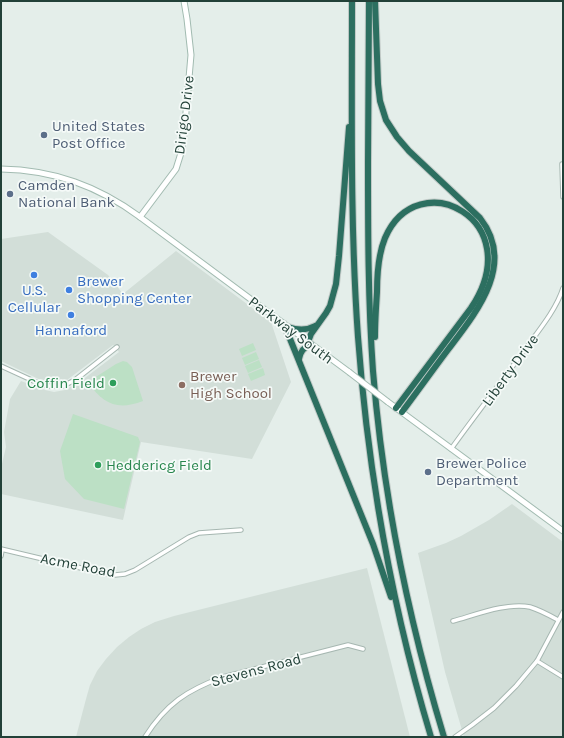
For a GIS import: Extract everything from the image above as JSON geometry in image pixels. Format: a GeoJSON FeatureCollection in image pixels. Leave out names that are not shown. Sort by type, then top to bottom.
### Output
{"type":"FeatureCollection","features":[{"type":"Feature","properties":{"kind":"highway"},"geometry":{"type":"LineString","coordinates":[[352,1],[352,178],[354,262],[358,338],[364,407],[381,529],[409,656]]}},
{"type":"Feature","properties":{"kind":"highway"},"geometry":{"type":"LineString","coordinates":[[369,1],[368,254],[370,326],[374,373],[384,467],[403,577],[421,654],[444,737]]}},
{"type":"Feature","properties":{"kind":"highway"},"geometry":{"type":"LineString","coordinates":[[375,1],[378,84],[380,101],[386,120],[394,133],[409,151],[480,218],[488,229],[494,248],[491,279],[486,294],[480,305],[402,412]]}},
{"type":"Feature","properties":{"kind":"highway"},"geometry":{"type":"LineString","coordinates":[[300,363],[299,358],[301,352],[310,343],[311,334],[330,306],[337,279],[352,86]]}},
{"type":"Feature","properties":{"kind":"highway"},"geometry":{"type":"LineString","coordinates":[[374,373],[378,266],[382,247],[388,233],[393,224],[401,216],[420,206],[441,204],[459,209],[477,224],[486,240],[488,259],[484,281],[480,293],[471,308],[396,408]]}},
{"type":"Feature","properties":{"kind":"highway"},"geometry":{"type":"LineString","coordinates":[[286,325],[298,330],[312,327],[319,322]]}},
{"type":"Feature","properties":{"kind":"highway"},"geometry":{"type":"LineString","coordinates":[[286,325],[386,578],[432,737]]}},
{"type":"Feature","properties":{"kind":"main road","name":"Dirigo Drive"},"geometry":{"type":"LineString","coordinates":[[140,217],[176,169],[181,154],[191,55],[184,1]]}},
{"type":"Feature","properties":{"kind":"main road","name":"Parkway South"},"geometry":{"type":"LineString","coordinates":[[1,169],[36,172],[74,181],[90,187],[125,206],[563,531]]}},
{"type":"Feature","properties":{"kind":"street"},"geometry":{"type":"LineString","coordinates":[[562,164],[563,197]]}},
{"type":"Feature","properties":{"kind":"street","name":"Liberty Drive"},"geometry":{"type":"LineString","coordinates":[[451,449],[539,330],[558,302],[563,288]]}},
{"type":"Feature","properties":{"kind":"street"},"geometry":{"type":"LineString","coordinates":[[1,366],[38,384],[47,386],[64,386],[75,380],[117,347]]}},
{"type":"Feature","properties":{"kind":"street","name":"Acme Road"},"geometry":{"type":"LineString","coordinates":[[2,550],[115,575],[125,574],[135,570],[189,537],[199,533],[241,530]]}},
{"type":"Feature","properties":{"kind":"street"},"geometry":{"type":"LineString","coordinates":[[1,556],[2,550]]}},
{"type":"Feature","properties":{"kind":"street"},"geometry":{"type":"LineString","coordinates":[[453,621],[496,609],[514,606],[539,610],[558,620]]}},
{"type":"Feature","properties":{"kind":"street"},"geometry":{"type":"LineString","coordinates":[[456,736],[487,714],[516,686],[537,661],[563,612]]}},
{"type":"Feature","properties":{"kind":"street","name":"Stevens Road"},"geometry":{"type":"LineString","coordinates":[[145,737],[160,716],[178,698],[192,689],[208,682],[348,645],[363,649]]}},
{"type":"Feature","properties":{"kind":"street"},"geometry":{"type":"LineString","coordinates":[[537,661],[563,677]]}},
{"type":"Feature","properties":{"kind":"shaded area","name":"Brewer High School"},"geometry":{"type":"Polygon","coordinates":[[[48,232],[108,275],[123,294],[176,251],[271,322],[291,382],[252,459],[141,442],[123,520],[1,494],[1,468],[6,447],[4,432],[10,399],[21,381],[54,392],[65,390],[81,381],[119,352],[113,345],[63,383],[55,384],[47,383],[1,361],[1,239],[48,232]]]}},
{"type":"Feature","properties":{"kind":"shaded area"},"geometry":{"type":"Polygon","coordinates":[[[512,504],[563,542],[563,737],[464,737],[445,672],[418,553],[461,536],[489,520],[512,504]]]}},
{"type":"Feature","properties":{"kind":"shaded area"},"geometry":{"type":"Polygon","coordinates":[[[367,568],[410,737],[76,737],[90,685],[97,671],[117,647],[141,629],[155,622],[174,616],[367,568]]]}},
{"type":"Feature","properties":{"kind":"green space"},"geometry":{"type":"Polygon","coordinates":[[[253,343],[256,350],[242,356],[239,349],[253,343]]]}},
{"type":"Feature","properties":{"kind":"green space"},"geometry":{"type":"Polygon","coordinates":[[[256,352],[259,359],[245,365],[242,358],[256,352]]]}},
{"type":"Feature","properties":{"kind":"green space"},"geometry":{"type":"Polygon","coordinates":[[[259,360],[262,367],[248,373],[245,366],[259,360]]]}},
{"type":"Feature","properties":{"kind":"green space","name":"Coffin Field"},"geometry":{"type":"Polygon","coordinates":[[[123,361],[127,362],[132,367],[143,401],[126,405],[111,404],[99,396],[88,382],[123,361]]]}},
{"type":"Feature","properties":{"kind":"green space"},"geometry":{"type":"Polygon","coordinates":[[[263,368],[265,375],[251,381],[248,374],[263,368]]]}},
{"type":"Feature","properties":{"kind":"green space","name":"Heddericg Field"},"geometry":{"type":"Polygon","coordinates":[[[73,414],[138,437],[140,442],[124,509],[84,499],[65,479],[60,451],[73,414]]]}},
{"type":"Feature","properties":{"kind":"place","name":"United States Post Office"},"geometry":{"type":"Point","coordinates":[44,135]}},
{"type":"Feature","properties":{"kind":"place","name":"Camden National Bank"},"geometry":{"type":"Point","coordinates":[10,194]}},
{"type":"Feature","properties":{"kind":"place","name":"U.S. Cellular"},"geometry":{"type":"Point","coordinates":[34,275]}},
{"type":"Feature","properties":{"kind":"place","name":"Brewer Shopping Center"},"geometry":{"type":"Point","coordinates":[69,290]}},
{"type":"Feature","properties":{"kind":"place","name":"Hannaford"},"geometry":{"type":"Point","coordinates":[71,315]}},
{"type":"Feature","properties":{"kind":"place","name":"Coffin Field"},"geometry":{"type":"Point","coordinates":[113,383]}},
{"type":"Feature","properties":{"kind":"place","name":"Brewer High School"},"geometry":{"type":"Point","coordinates":[182,385]}},
{"type":"Feature","properties":{"kind":"place","name":"Heddericg Field"},"geometry":{"type":"Point","coordinates":[98,465]}},
{"type":"Feature","properties":{"kind":"place","name":"Brewer Police Department"},"geometry":{"type":"Point","coordinates":[428,472]}}]}
